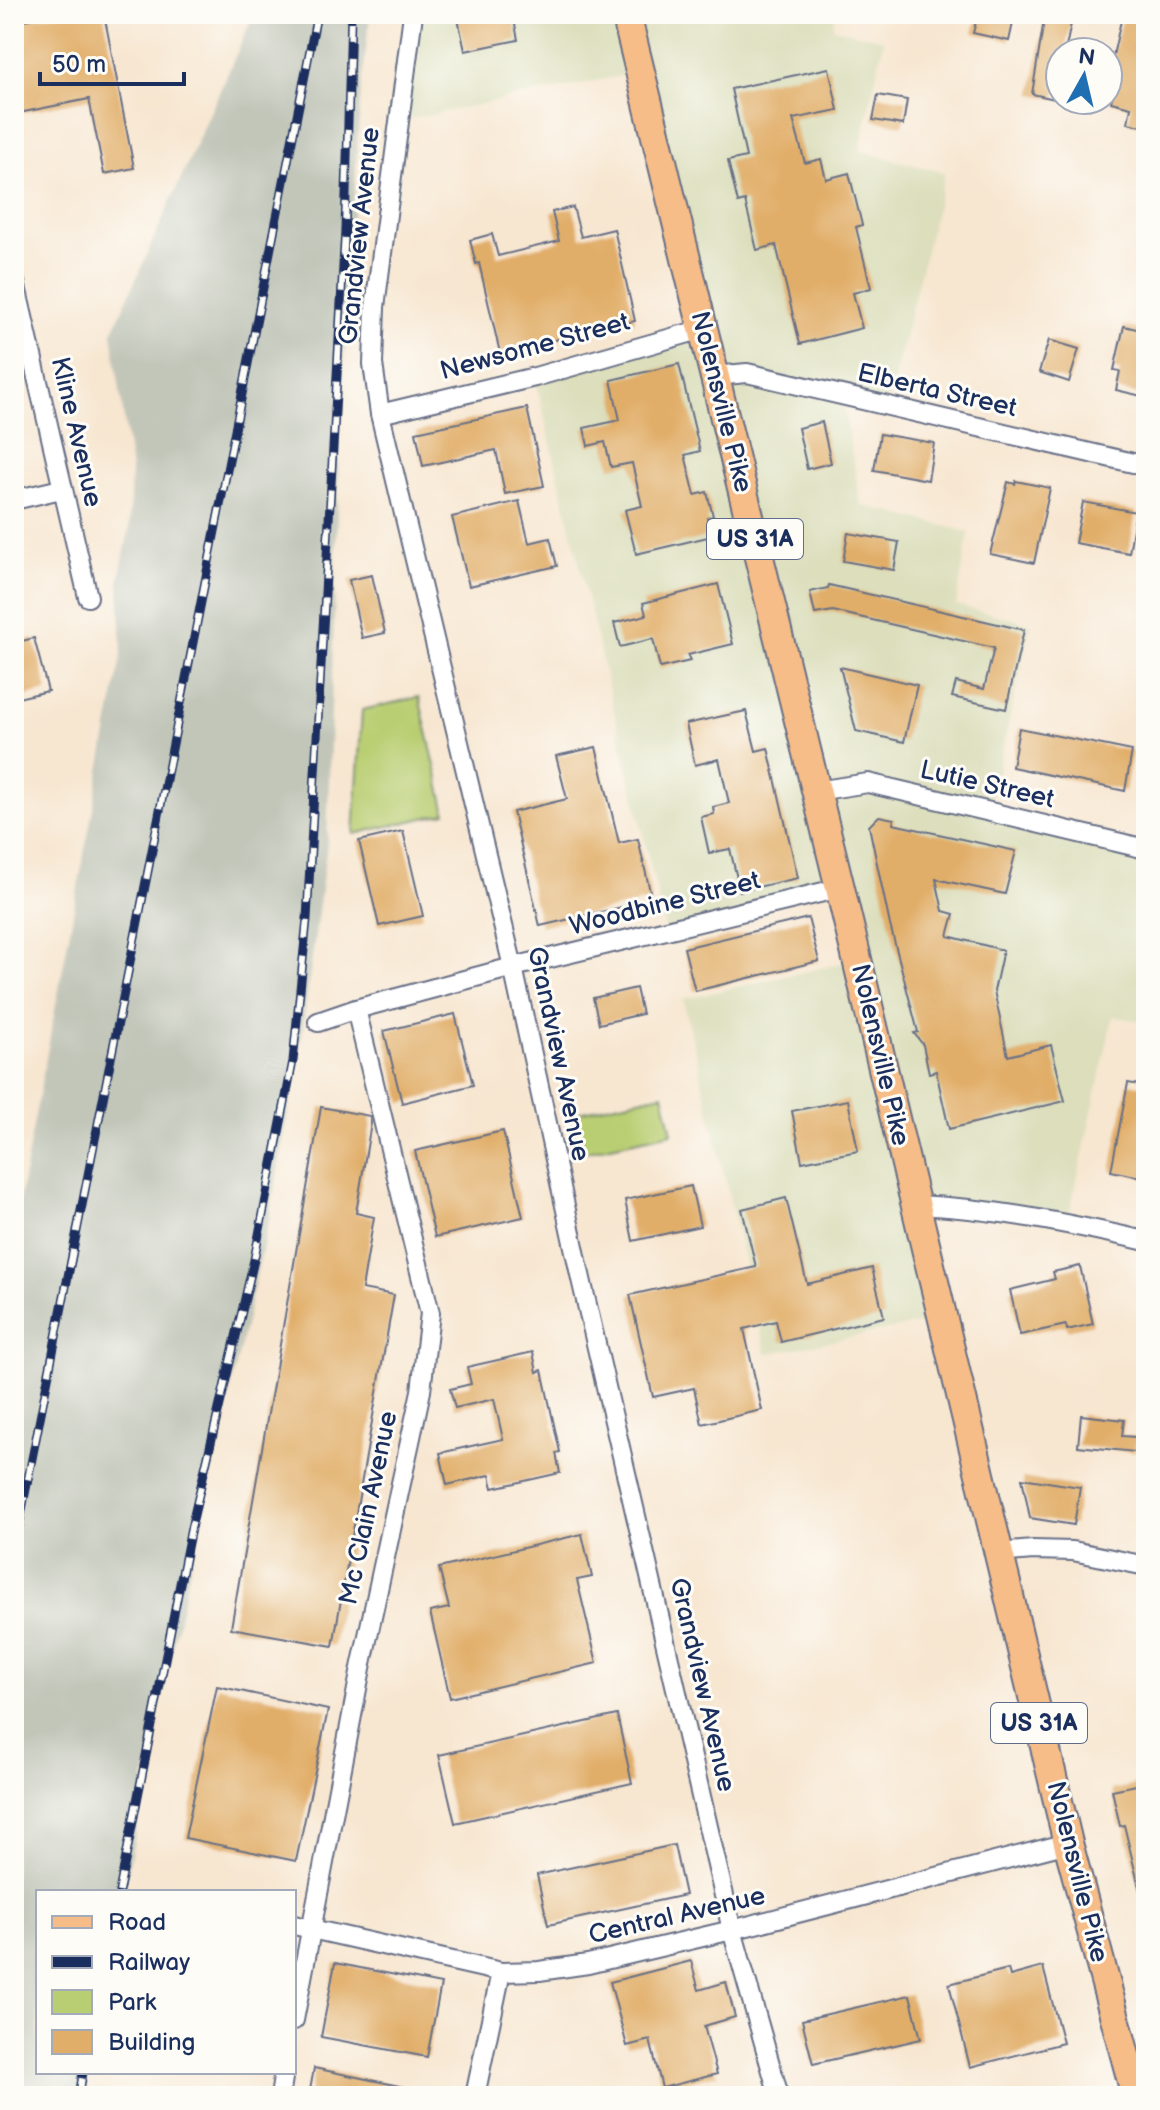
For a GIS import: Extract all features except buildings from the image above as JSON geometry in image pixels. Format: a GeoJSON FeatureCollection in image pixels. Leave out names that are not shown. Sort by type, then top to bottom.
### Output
{"type":"FeatureCollection","features":[{"type":"Feature","properties":{"kind":"main road","name":"Nolensville Pike"},"geometry":{"type":"LineString","coordinates":[[626,14],[840,888],[1068,1843],[1136,2096]]}},
{"type":"Feature","properties":{"kind":"street","name":"Grandview Avenue"},"geometry":{"type":"LineString","coordinates":[[413,14],[375,307],[373,364],[380,414],[513,967],[581,1279],[732,1930],[779,2096]]}},
{"type":"Feature","properties":{"kind":"street","name":"Kline Avenue"},"geometry":{"type":"LineString","coordinates":[[14,278],[88,597]]}},
{"type":"Feature","properties":{"kind":"street","name":"Newsome Street"},"geometry":{"type":"LineString","coordinates":[[380,414],[535,377],[703,329]]}},
{"type":"Feature","properties":{"kind":"street","name":"Elberta Street"},"geometry":{"type":"LineString","coordinates":[[715,376],[747,373],[1146,466]]}},
{"type":"Feature","properties":{"kind":"street"},"geometry":{"type":"LineString","coordinates":[[14,500],[61,489]]}},
{"type":"Feature","properties":{"kind":"street","name":"Lutie Street"},"geometry":{"type":"LineString","coordinates":[[816,791],[868,783],[1146,849]]}},
{"type":"Feature","properties":{"kind":"street","name":"Woodbine Street"},"geometry":{"type":"LineString","coordinates":[[318,1022],[513,967],[840,888]]}},
{"type":"Feature","properties":{"kind":"street","name":"Mc Clain Avenue"},"geometry":{"type":"LineString","coordinates":[[296,1997],[302,1928],[421,1391],[430,1313],[356,1009]]}},
{"type":"Feature","properties":{"kind":"street"},"geometry":{"type":"LineString","coordinates":[[916,1205],[949,1206],[1146,1241]]}},
{"type":"Feature","properties":{"kind":"street"},"geometry":{"type":"LineString","coordinates":[[998,1553],[1073,1551],[1146,1566]]}},
{"type":"Feature","properties":{"kind":"street","name":"Central Avenue"},"geometry":{"type":"LineString","coordinates":[[302,1928],[501,1972],[539,1971],[588,1964],[732,1930],[1068,1843]]}},
{"type":"Feature","properties":{"kind":"street"},"geometry":{"type":"LineString","coordinates":[[475,2096],[501,1972]]}},
{"type":"Feature","properties":{"kind":"street"},"geometry":{"type":"LineString","coordinates":[[280,2096],[284,2074]]}},
{"type":"Feature","properties":{"kind":"shaded area"},"geometry":{"type":"Polygon","coordinates":[[[254,14],[370,14],[360,102],[340,419],[327,843],[302,1034],[270,1215],[164,1684],[124,1890],[36,1890],[36,2074],[90,2074],[85,2096],[14,2096],[14,1228],[122,654],[119,580],[129,530],[131,470],[112,333],[254,14]]]}},
{"type":"Feature","properties":{"kind":"shaded area"},"geometry":{"type":"Polygon","coordinates":[[[413,14],[835,14],[833,28],[884,40],[860,151],[945,173],[887,406],[842,396],[861,505],[969,532],[956,605],[1031,624],[989,811],[1146,849],[1146,1023],[1113,1016],[1067,1225],[916,1205],[943,1319],[766,1354],[683,999],[857,960],[840,889],[666,931],[535,377],[703,329],[640,72],[399,121],[413,14]]]}},
{"type":"Feature","properties":{"kind":"green space"},"geometry":{"type":"Polygon","coordinates":[[[419,697],[446,813],[354,834],[362,710],[419,697]]]}},
{"type":"Feature","properties":{"kind":"green space"},"geometry":{"type":"Polygon","coordinates":[[[663,1094],[672,1133],[578,1153],[569,1114],[663,1094]]]}},
{"type":"Feature","properties":{"kind":"railway"},"geometry":{"type":"LineString","coordinates":[[14,1550],[317,14]]}},
{"type":"Feature","properties":{"kind":"railway"},"geometry":{"type":"LineString","coordinates":[[119,1890],[191,1528],[254,1260],[293,1061],[307,919],[345,230],[351,14]]}},
{"type":"Feature","properties":{"kind":"railway"},"geometry":{"type":"LineString","coordinates":[[79,2096],[83,2074]]}}]}
